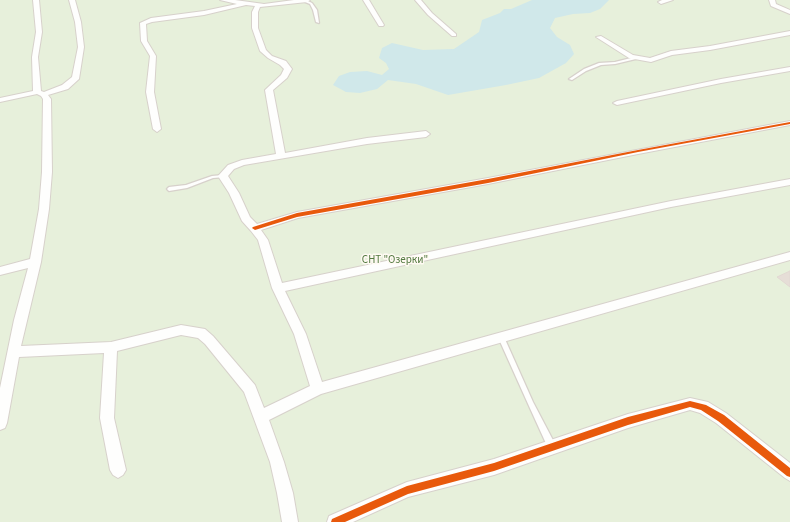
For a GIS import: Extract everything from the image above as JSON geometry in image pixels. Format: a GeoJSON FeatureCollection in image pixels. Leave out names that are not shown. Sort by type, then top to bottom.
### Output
{"type":"FeatureCollection","features":[{"type":"Feature","properties":{"kind":"street"},"geometry":{"type":"LineString","coordinates":[[0,423],[20,320],[35,262],[44,209],[47,172],[48,99],[41,93],[34,64],[39,32],[36,0]]}},
{"type":"Feature","properties":{"kind":"street"},"geometry":{"type":"LineString","coordinates":[[0,100],[65,87],[76,77],[82,47],[78,22],[72,0]]}},
{"type":"Feature","properties":{"kind":"street"},"geometry":{"type":"LineString","coordinates":[[223,0],[258,6],[273,6],[307,0]]}},
{"type":"Feature","properties":{"kind":"street"},"geometry":{"type":"LineString","coordinates":[[366,0],[381,25]]}},
{"type":"Feature","properties":{"kind":"street"},"geometry":{"type":"LineString","coordinates":[[418,0],[430,14],[454,35]]}},
{"type":"Feature","properties":{"kind":"street"},"geometry":{"type":"LineString","coordinates":[[661,2],[670,0]]}},
{"type":"Feature","properties":{"kind":"street"},"geometry":{"type":"LineString","coordinates":[[772,0],[773,5],[790,12]]}},
{"type":"Feature","properties":{"kind":"street"},"geometry":{"type":"LineString","coordinates":[[157,128],[150,92],[153,56],[144,41],[143,23],[151,20],[204,13],[244,4]]}},
{"type":"Feature","properties":{"kind":"street"},"geometry":{"type":"LineString","coordinates":[[258,6],[255,12],[255,28],[263,51],[270,57],[283,63],[288,69],[284,76],[269,90],[281,157]]}},
{"type":"Feature","properties":{"kind":"street"},"geometry":{"type":"LineString","coordinates":[[599,37],[635,58],[651,60],[671,53],[710,48],[790,33]]}},
{"type":"Feature","properties":{"kind":"street"},"geometry":{"type":"LineString","coordinates":[[617,103],[721,81],[790,69]]}},
{"type":"Feature","properties":{"kind":"street"},"geometry":{"type":"LineString","coordinates":[[255,228],[297,215],[494,180],[638,151],[790,123]]}},
{"type":"Feature","properties":{"kind":"street"},"geometry":{"type":"LineString","coordinates":[[318,388],[300,334],[278,288],[267,250],[255,228],[246,219],[234,193],[223,176],[234,165],[367,141],[426,134]]}},
{"type":"Feature","properties":{"kind":"street"},"geometry":{"type":"LineString","coordinates":[[278,288],[671,204],[790,182]]}},
{"type":"Feature","properties":{"kind":"street"},"geometry":{"type":"LineString","coordinates":[[261,417],[318,388],[790,256]]}},
{"type":"Feature","properties":{"kind":"street"},"geometry":{"type":"LineString","coordinates":[[0,271],[35,262]]}},
{"type":"Feature","properties":{"kind":"street"},"geometry":{"type":"LineString","coordinates":[[15,352],[111,347],[181,330],[201,333],[210,340],[250,389],[276,462],[285,493],[290,522]]}},
{"type":"Feature","properties":{"kind":"street"},"geometry":{"type":"LineString","coordinates":[[111,347],[107,418],[118,470]]}},
{"type":"Feature","properties":{"kind":"street"},"geometry":{"type":"LineString","coordinates":[[335,522],[407,490],[494,468],[628,421],[690,404],[703,407],[721,418],[790,473]]}},
{"type":"Feature","properties":{"kind":"lane"},"geometry":{"type":"LineString","coordinates":[[307,0],[311,3],[315,10],[318,22]]}},
{"type":"Feature","properties":{"kind":"lane"},"geometry":{"type":"LineString","coordinates":[[571,79],[585,70],[600,64],[615,63],[635,58]]}},
{"type":"Feature","properties":{"kind":"lane"},"geometry":{"type":"LineString","coordinates":[[169,189],[187,186],[212,177],[223,176]]}},
{"type":"Feature","properties":{"kind":"lane"},"geometry":{"type":"LineString","coordinates":[[501,337],[552,447]]}},
{"type":"Feature","properties":{"kind":"green space","name":"СНТ \"Озерки\""},"geometry":{"type":"Polygon","coordinates":[[[0,0],[790,0],[790,522],[0,522],[0,0]]]}},
{"type":"Feature","properties":{"kind":"water"},"geometry":{"type":"Polygon","coordinates":[[[532,0],[609,0],[600,9],[590,13],[573,14],[555,18],[550,28],[557,37],[570,45],[574,54],[566,63],[539,78],[448,95],[416,84],[388,80],[377,89],[360,93],[346,92],[333,85],[339,76],[350,72],[367,71],[382,75],[389,69],[386,63],[379,58],[382,48],[392,43],[423,50],[454,49],[479,32],[482,20],[500,13],[504,9],[511,9],[532,0]]]}},
{"type":"Feature","properties":{"kind":"building"},"geometry":{"type":"Polygon","coordinates":[[[790,271],[790,287],[777,277],[790,271]]]}},
{"type":"Feature","properties":{"kind":"cycle path"},"geometry":{"type":"LineString","coordinates":[[255,228],[297,215],[488,181],[790,123]]}},
{"type":"Feature","properties":{"kind":"cycle path"},"geometry":{"type":"LineString","coordinates":[[335,522],[407,490],[494,467],[628,421],[690,404],[703,407],[721,418],[790,473]]}}]}
